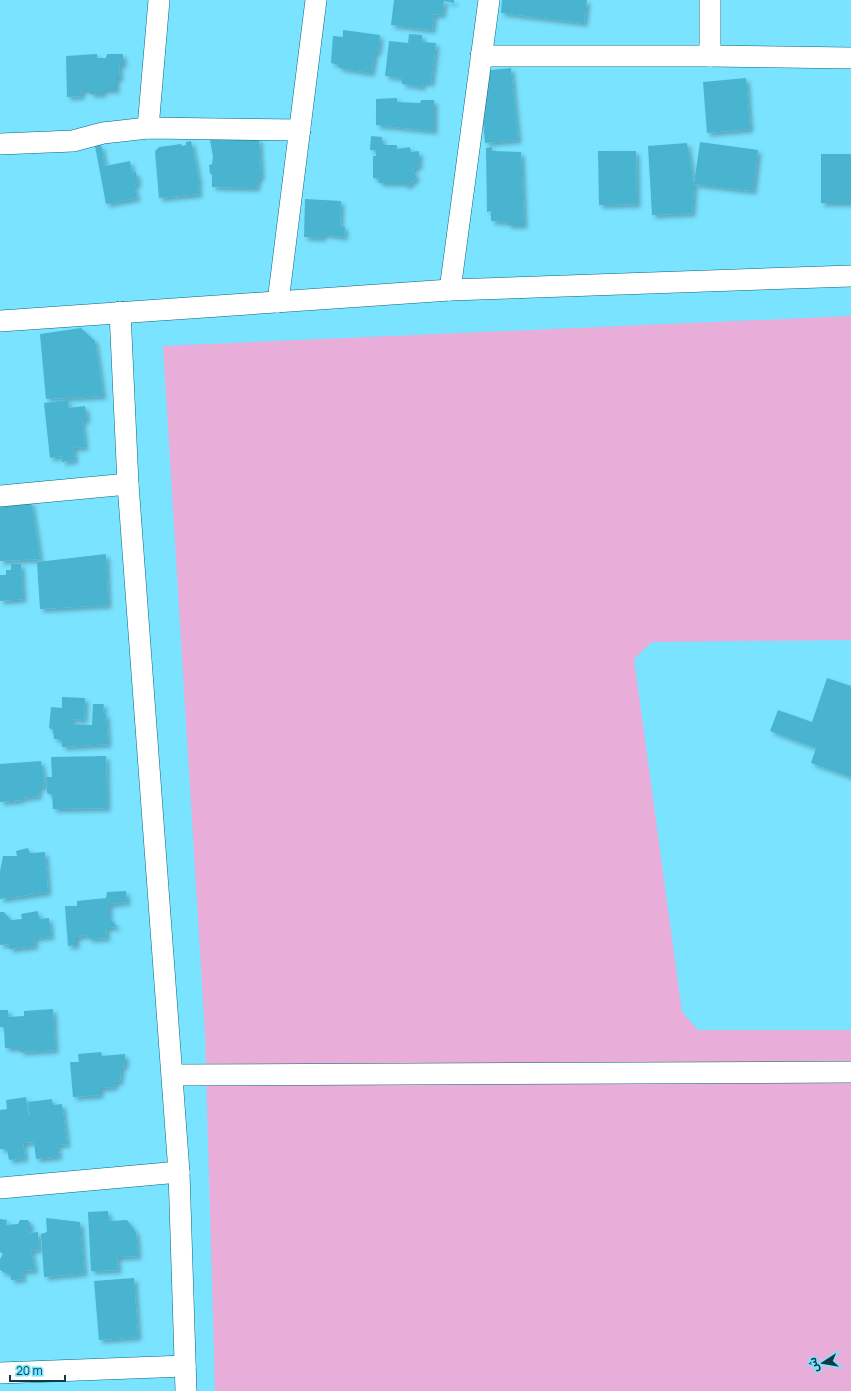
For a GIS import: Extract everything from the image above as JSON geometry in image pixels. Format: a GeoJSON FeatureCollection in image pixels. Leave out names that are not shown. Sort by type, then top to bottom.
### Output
{"type":"FeatureCollection","features":[{"type":"Feature","properties":{"kind":"street"},"geometry":{"type":"LineString","coordinates":[[148,128],[159,0]]}},
{"type":"Feature","properties":{"kind":"street"},"geometry":{"type":"LineString","coordinates":[[278,302],[316,0]]}},
{"type":"Feature","properties":{"kind":"street"},"geometry":{"type":"LineString","coordinates":[[450,290],[489,0]]}},
{"type":"Feature","properties":{"kind":"street"},"geometry":{"type":"LineString","coordinates":[[710,0],[710,56]]}},
{"type":"Feature","properties":{"kind":"street"},"geometry":{"type":"LineString","coordinates":[[482,56],[710,56],[851,58]]}},
{"type":"Feature","properties":{"kind":"street"},"geometry":{"type":"LineString","coordinates":[[0,144],[73,141],[103,133],[148,128],[300,130]]}},
{"type":"Feature","properties":{"kind":"street"},"geometry":{"type":"LineString","coordinates":[[0,320],[450,290],[851,276]]}},
{"type":"Feature","properties":{"kind":"street"},"geometry":{"type":"LineString","coordinates":[[120,312],[128,484],[179,1172],[186,1391]]}},
{"type":"Feature","properties":{"kind":"street"},"geometry":{"type":"LineString","coordinates":[[0,496],[128,484]]}},
{"type":"Feature","properties":{"kind":"street"},"geometry":{"type":"LineString","coordinates":[[173,1075],[851,1072]]}},
{"type":"Feature","properties":{"kind":"street"},"geometry":{"type":"LineString","coordinates":[[0,1188],[179,1172]]}},
{"type":"Feature","properties":{"kind":"street"},"geometry":{"type":"LineString","coordinates":[[0,1373],[185,1366]]}},
{"type":"Feature","properties":{"kind":"shaded area"},"geometry":{"type":"Polygon","coordinates":[[[851,316],[851,640],[652,642],[634,659],[682,1012],[698,1030],[851,1030],[851,1391],[215,1391],[205,1034],[163,346],[851,316]]]}},
{"type":"Feature","properties":{"kind":"building"},"geometry":{"type":"Polygon","coordinates":[[[394,0],[454,0],[454,3],[444,1],[442,15],[434,14],[432,30],[391,25],[394,0]]]}},
{"type":"Feature","properties":{"kind":"building"},"geometry":{"type":"Polygon","coordinates":[[[502,0],[587,0],[584,23],[501,13],[502,0]]]}},
{"type":"Feature","properties":{"kind":"building"},"geometry":{"type":"Polygon","coordinates":[[[343,30],[380,35],[378,52],[375,52],[371,73],[339,68],[339,65],[331,63],[333,36],[343,37],[343,30]]]}},
{"type":"Feature","properties":{"kind":"building"},"geometry":{"type":"Polygon","coordinates":[[[409,34],[422,35],[422,42],[436,43],[431,83],[423,82],[422,87],[402,84],[402,78],[385,76],[389,41],[408,43],[409,34]]]}},
{"type":"Feature","properties":{"kind":"building"},"geometry":{"type":"Polygon","coordinates":[[[97,54],[97,58],[106,58],[107,54],[123,54],[123,65],[119,65],[120,78],[116,78],[116,90],[102,90],[103,94],[90,94],[90,90],[81,90],[82,96],[67,97],[66,56],[97,54]]]}},
{"type":"Feature","properties":{"kind":"building"},"geometry":{"type":"Polygon","coordinates":[[[511,68],[518,140],[485,143],[479,73],[483,71],[511,68]]]}},
{"type":"Feature","properties":{"kind":"building"},"geometry":{"type":"Polygon","coordinates":[[[746,78],[750,129],[707,133],[703,82],[746,78]]]}},
{"type":"Feature","properties":{"kind":"building"},"geometry":{"type":"Polygon","coordinates":[[[397,98],[397,102],[420,103],[421,100],[434,100],[434,131],[376,125],[376,99],[397,98]]]}},
{"type":"Feature","properties":{"kind":"building"},"geometry":{"type":"Polygon","coordinates":[[[209,134],[259,139],[261,177],[258,178],[256,188],[212,187],[212,174],[210,174],[209,165],[212,164],[213,157],[209,134]]]}},
{"type":"Feature","properties":{"kind":"building"},"geometry":{"type":"Polygon","coordinates":[[[371,136],[382,137],[382,145],[397,145],[397,149],[410,147],[411,152],[419,151],[419,165],[412,170],[417,177],[407,186],[402,183],[379,183],[379,179],[373,178],[373,156],[376,156],[376,150],[370,150],[371,136]]]}},
{"type":"Feature","properties":{"kind":"building"},"geometry":{"type":"Polygon","coordinates":[[[191,141],[199,182],[199,194],[159,198],[155,151],[159,147],[181,144],[182,146],[186,145],[186,142],[191,141]]]}},
{"type":"Feature","properties":{"kind":"building"},"geometry":{"type":"Polygon","coordinates":[[[700,142],[758,150],[753,191],[694,184],[700,142]]]}},
{"type":"Feature","properties":{"kind":"building"},"geometry":{"type":"Polygon","coordinates":[[[687,143],[694,184],[692,213],[652,215],[648,146],[687,143]]]}},
{"type":"Feature","properties":{"kind":"building"},"geometry":{"type":"Polygon","coordinates":[[[101,145],[105,166],[130,161],[132,173],[136,172],[138,183],[134,185],[137,198],[106,204],[95,146],[101,145]]]}},
{"type":"Feature","properties":{"kind":"building"},"geometry":{"type":"Polygon","coordinates":[[[492,147],[492,151],[521,152],[524,225],[507,225],[508,222],[491,221],[491,211],[487,212],[486,148],[492,147]]]}},
{"type":"Feature","properties":{"kind":"building"},"geometry":{"type":"Polygon","coordinates":[[[598,151],[636,151],[637,204],[599,205],[598,151]]]}},
{"type":"Feature","properties":{"kind":"building"},"geometry":{"type":"Polygon","coordinates":[[[821,154],[851,154],[851,203],[821,203],[821,154]]]}},
{"type":"Feature","properties":{"kind":"building"},"geometry":{"type":"Polygon","coordinates":[[[305,199],[341,201],[340,226],[345,227],[344,237],[323,234],[322,238],[304,237],[305,199]]]}},
{"type":"Feature","properties":{"kind":"building"},"geometry":{"type":"Polygon","coordinates":[[[81,328],[95,341],[103,396],[46,399],[40,334],[81,328]]]}},
{"type":"Feature","properties":{"kind":"building"},"geometry":{"type":"Polygon","coordinates":[[[68,400],[68,408],[85,406],[87,420],[82,420],[85,447],[73,448],[75,460],[62,462],[62,456],[50,458],[44,403],[68,400]]]}},
{"type":"Feature","properties":{"kind":"building"},"geometry":{"type":"Polygon","coordinates":[[[31,501],[40,559],[0,561],[0,505],[31,501]]]}},
{"type":"Feature","properties":{"kind":"building"},"geometry":{"type":"Polygon","coordinates":[[[106,554],[108,605],[40,609],[37,562],[106,554]]]}},
{"type":"Feature","properties":{"kind":"building"},"geometry":{"type":"Polygon","coordinates":[[[11,564],[21,564],[23,599],[0,601],[0,575],[6,575],[6,570],[11,570],[11,564]]]}},
{"type":"Feature","properties":{"kind":"building"},"geometry":{"type":"Polygon","coordinates":[[[827,678],[851,686],[851,777],[811,763],[816,748],[770,731],[778,710],[812,722],[827,678]]]}},
{"type":"Feature","properties":{"kind":"building"},"geometry":{"type":"Polygon","coordinates":[[[62,697],[85,698],[84,720],[71,719],[71,724],[92,725],[93,704],[104,704],[103,713],[106,714],[108,744],[62,747],[61,739],[54,739],[53,730],[49,728],[51,707],[62,708],[62,697]]]}},
{"type":"Feature","properties":{"kind":"building"},"geometry":{"type":"Polygon","coordinates":[[[106,756],[107,808],[53,809],[52,795],[47,793],[46,777],[52,777],[51,757],[106,756]]]}},
{"type":"Feature","properties":{"kind":"building"},"geometry":{"type":"Polygon","coordinates":[[[41,761],[45,786],[39,787],[38,796],[21,798],[21,800],[0,802],[0,764],[41,761]]]}},
{"type":"Feature","properties":{"kind":"building"},"geometry":{"type":"Polygon","coordinates":[[[28,848],[30,853],[45,852],[48,892],[0,899],[0,871],[3,856],[17,856],[16,851],[28,848]]]}},
{"type":"Feature","properties":{"kind":"building"},"geometry":{"type":"Polygon","coordinates":[[[126,891],[127,902],[109,904],[109,917],[117,927],[106,928],[107,938],[89,939],[87,935],[76,937],[76,945],[68,946],[65,906],[77,906],[77,901],[106,898],[107,892],[126,891]]]}},
{"type":"Feature","properties":{"kind":"building"},"geometry":{"type":"Polygon","coordinates":[[[38,911],[39,919],[49,918],[51,936],[34,938],[35,946],[9,949],[9,944],[0,945],[0,912],[4,912],[11,920],[22,919],[21,914],[38,911]]]}},
{"type":"Feature","properties":{"kind":"building"},"geometry":{"type":"Polygon","coordinates":[[[53,1009],[55,1050],[20,1052],[20,1048],[5,1048],[4,1027],[0,1027],[0,1010],[8,1010],[8,1017],[24,1016],[24,1011],[53,1009]]]}},
{"type":"Feature","properties":{"kind":"building"},"geometry":{"type":"Polygon","coordinates":[[[101,1052],[102,1056],[125,1054],[125,1065],[121,1068],[120,1081],[115,1082],[114,1087],[100,1088],[100,1095],[73,1097],[70,1062],[79,1062],[78,1054],[101,1052]]]}},
{"type":"Feature","properties":{"kind":"building"},"geometry":{"type":"Polygon","coordinates":[[[26,1097],[28,1115],[30,1114],[28,1102],[52,1099],[53,1105],[62,1104],[67,1144],[57,1145],[59,1156],[36,1159],[34,1142],[23,1143],[25,1158],[9,1160],[7,1149],[0,1149],[0,1110],[7,1109],[6,1100],[26,1097]]]}},
{"type":"Feature","properties":{"kind":"building"},"geometry":{"type":"Polygon","coordinates":[[[108,1211],[109,1221],[127,1220],[136,1232],[138,1256],[117,1257],[118,1270],[91,1271],[88,1212],[108,1211]]]}},
{"type":"Feature","properties":{"kind":"building"},"geometry":{"type":"Polygon","coordinates":[[[46,1218],[80,1222],[84,1273],[44,1277],[41,1234],[47,1232],[46,1218]]]}},
{"type":"Feature","properties":{"kind":"building"},"geometry":{"type":"Polygon","coordinates":[[[0,1219],[7,1220],[6,1225],[18,1224],[20,1220],[28,1220],[30,1223],[30,1233],[38,1232],[39,1249],[31,1251],[35,1270],[22,1271],[23,1279],[11,1280],[11,1274],[0,1270],[0,1259],[3,1254],[0,1252],[0,1219]]]}},
{"type":"Feature","properties":{"kind":"building"},"geometry":{"type":"Polygon","coordinates":[[[134,1278],[138,1337],[99,1340],[94,1281],[134,1278]]]}}]}
